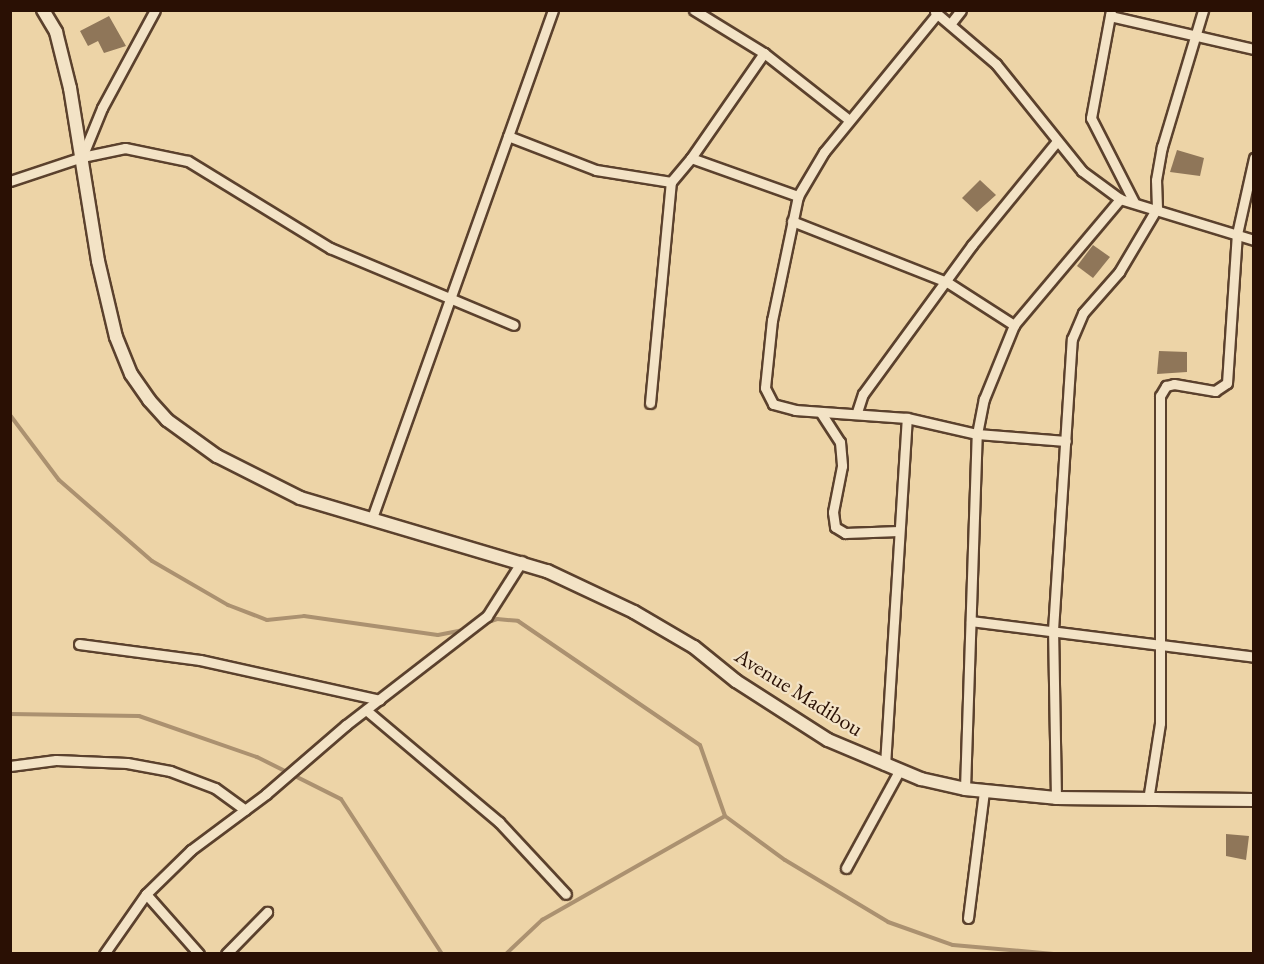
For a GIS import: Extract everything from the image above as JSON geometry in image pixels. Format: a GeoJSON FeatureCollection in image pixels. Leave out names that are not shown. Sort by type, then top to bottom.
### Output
{"type":"FeatureCollection","features":[{"type":"Feature","properties":{"kind":"street","name":"Avenue Madibou"},"geometry":{"type":"LineString","coordinates":[[43,10],[56,32],[62,53],[108,309],[131,374],[149,400],[167,420],[226,461],[300,498],[522,561],[634,612],[694,646],[736,681],[828,740],[899,771],[965,789],[1056,798],[1254,800]]}},
{"type":"Feature","properties":{"kind":"street"},"geometry":{"type":"LineString","coordinates":[[82,157],[102,108],[155,10]]}},
{"type":"Feature","properties":{"kind":"street"},"geometry":{"type":"LineString","coordinates":[[372,518],[448,299],[553,10]]}},
{"type":"Feature","properties":{"kind":"street"},"geometry":{"type":"LineString","coordinates":[[694,10],[764,53],[849,120]]}},
{"type":"Feature","properties":{"kind":"street"},"geometry":{"type":"LineString","coordinates":[[951,23],[961,10]]}},
{"type":"Feature","properties":{"kind":"street"},"geometry":{"type":"LineString","coordinates":[[1056,798],[1053,630],[1072,339],[1083,313],[1119,272],[1157,208],[1156,180],[1162,147],[1198,34],[1203,10]]}},
{"type":"Feature","properties":{"kind":"street"},"geometry":{"type":"LineString","coordinates":[[1066,441],[977,434],[907,418],[857,412],[821,413],[773,404],[765,388],[772,320],[798,196],[849,120],[935,12],[951,23],[996,64],[1082,171],[1120,199],[1157,208],[1254,240]]}},
{"type":"Feature","properties":{"kind":"street"},"geometry":{"type":"LineString","coordinates":[[1134,202],[1090,118],[1110,14],[1254,49]]}},
{"type":"Feature","properties":{"kind":"street"},"geometry":{"type":"LineString","coordinates":[[650,403],[672,182],[764,53]]}},
{"type":"Feature","properties":{"kind":"street"},"geometry":{"type":"LineString","coordinates":[[508,136],[596,170],[672,182]]}},
{"type":"Feature","properties":{"kind":"street"},"geometry":{"type":"LineString","coordinates":[[857,412],[863,394],[984,229],[1057,141]]}},
{"type":"Feature","properties":{"kind":"street"},"geometry":{"type":"LineString","coordinates":[[10,181],[82,157],[125,148],[188,160],[330,248],[514,325]]}},
{"type":"Feature","properties":{"kind":"street"},"geometry":{"type":"LineString","coordinates":[[691,158],[798,196]]}},
{"type":"Feature","properties":{"kind":"street"},"geometry":{"type":"LineString","coordinates":[[1148,800],[1160,723],[1158,642],[1160,396],[1166,386],[1174,384],[1215,391],[1227,383],[1238,234],[1254,158]]}},
{"type":"Feature","properties":{"kind":"street"},"geometry":{"type":"LineString","coordinates":[[965,789],[977,434],[984,399],[1014,325],[1120,199]]}},
{"type":"Feature","properties":{"kind":"street"},"geometry":{"type":"LineString","coordinates":[[792,220],[947,282],[1014,325]]}},
{"type":"Feature","properties":{"kind":"street"},"geometry":{"type":"LineString","coordinates":[[821,413],[840,442],[842,466],[833,512],[835,527],[845,533],[899,531]]}},
{"type":"Feature","properties":{"kind":"street"},"geometry":{"type":"LineString","coordinates":[[885,765],[907,418]]}},
{"type":"Feature","properties":{"kind":"street"},"geometry":{"type":"LineString","coordinates":[[104,954],[146,894],[191,850],[245,810],[366,710],[487,616],[522,561]]}},
{"type":"Feature","properties":{"kind":"street"},"geometry":{"type":"LineString","coordinates":[[971,621],[1158,642],[1254,657]]}},
{"type":"Feature","properties":{"kind":"street"},"geometry":{"type":"LineString","coordinates":[[79,644],[201,660],[380,700]]}},
{"type":"Feature","properties":{"kind":"street"},"geometry":{"type":"LineString","coordinates":[[366,710],[500,822],[566,894]]}},
{"type":"Feature","properties":{"kind":"street"},"geometry":{"type":"LineString","coordinates":[[10,766],[56,760],[127,763],[170,771],[215,788],[245,810]]}},
{"type":"Feature","properties":{"kind":"street"},"geometry":{"type":"LineString","coordinates":[[846,868],[899,771]]}},
{"type":"Feature","properties":{"kind":"street"},"geometry":{"type":"LineString","coordinates":[[968,918],[984,791]]}},
{"type":"Feature","properties":{"kind":"street"},"geometry":{"type":"LineString","coordinates":[[146,894],[199,954]]}},
{"type":"Feature","properties":{"kind":"street"},"geometry":{"type":"LineString","coordinates":[[226,954],[267,912]]}},
{"type":"Feature","properties":{"kind":"building"},"geometry":{"type":"Polygon","coordinates":[[[109,16],[126,46],[104,53],[98,41],[88,46],[80,31],[109,16]]]}},
{"type":"Feature","properties":{"kind":"building"},"geometry":{"type":"Polygon","coordinates":[[[1177,150],[1204,158],[1200,176],[1170,172],[1177,150]]]}},
{"type":"Feature","properties":{"kind":"building"},"geometry":{"type":"Polygon","coordinates":[[[980,180],[996,195],[977,212],[962,198],[980,180]]]}},
{"type":"Feature","properties":{"kind":"building"},"geometry":{"type":"Polygon","coordinates":[[[1093,245],[1110,257],[1093,278],[1077,266],[1093,245]]]}},
{"type":"Feature","properties":{"kind":"building"},"geometry":{"type":"Polygon","coordinates":[[[1159,351],[1187,352],[1187,372],[1157,374],[1159,351]]]}},
{"type":"Feature","properties":{"kind":"building"},"geometry":{"type":"Polygon","coordinates":[[[1226,834],[1249,836],[1246,860],[1226,856],[1226,834]]]}},
{"type":"Feature","properties":{"kind":"waterway"},"geometry":{"type":"LineString","coordinates":[[10,415],[59,480],[152,561],[228,605],[267,620],[304,616],[438,635],[464,630]]}},
{"type":"Feature","properties":{"kind":"waterway"},"geometry":{"type":"LineString","coordinates":[[482,624],[497,619],[518,621],[700,745],[725,816],[785,860],[888,922],[953,945],[1054,954]]}},
{"type":"Feature","properties":{"kind":"waterway"},"geometry":{"type":"LineString","coordinates":[[10,714],[139,716],[257,757],[341,799],[442,954]]}},
{"type":"Feature","properties":{"kind":"waterway"},"geometry":{"type":"LineString","coordinates":[[506,954],[542,920],[725,816]]}}]}
